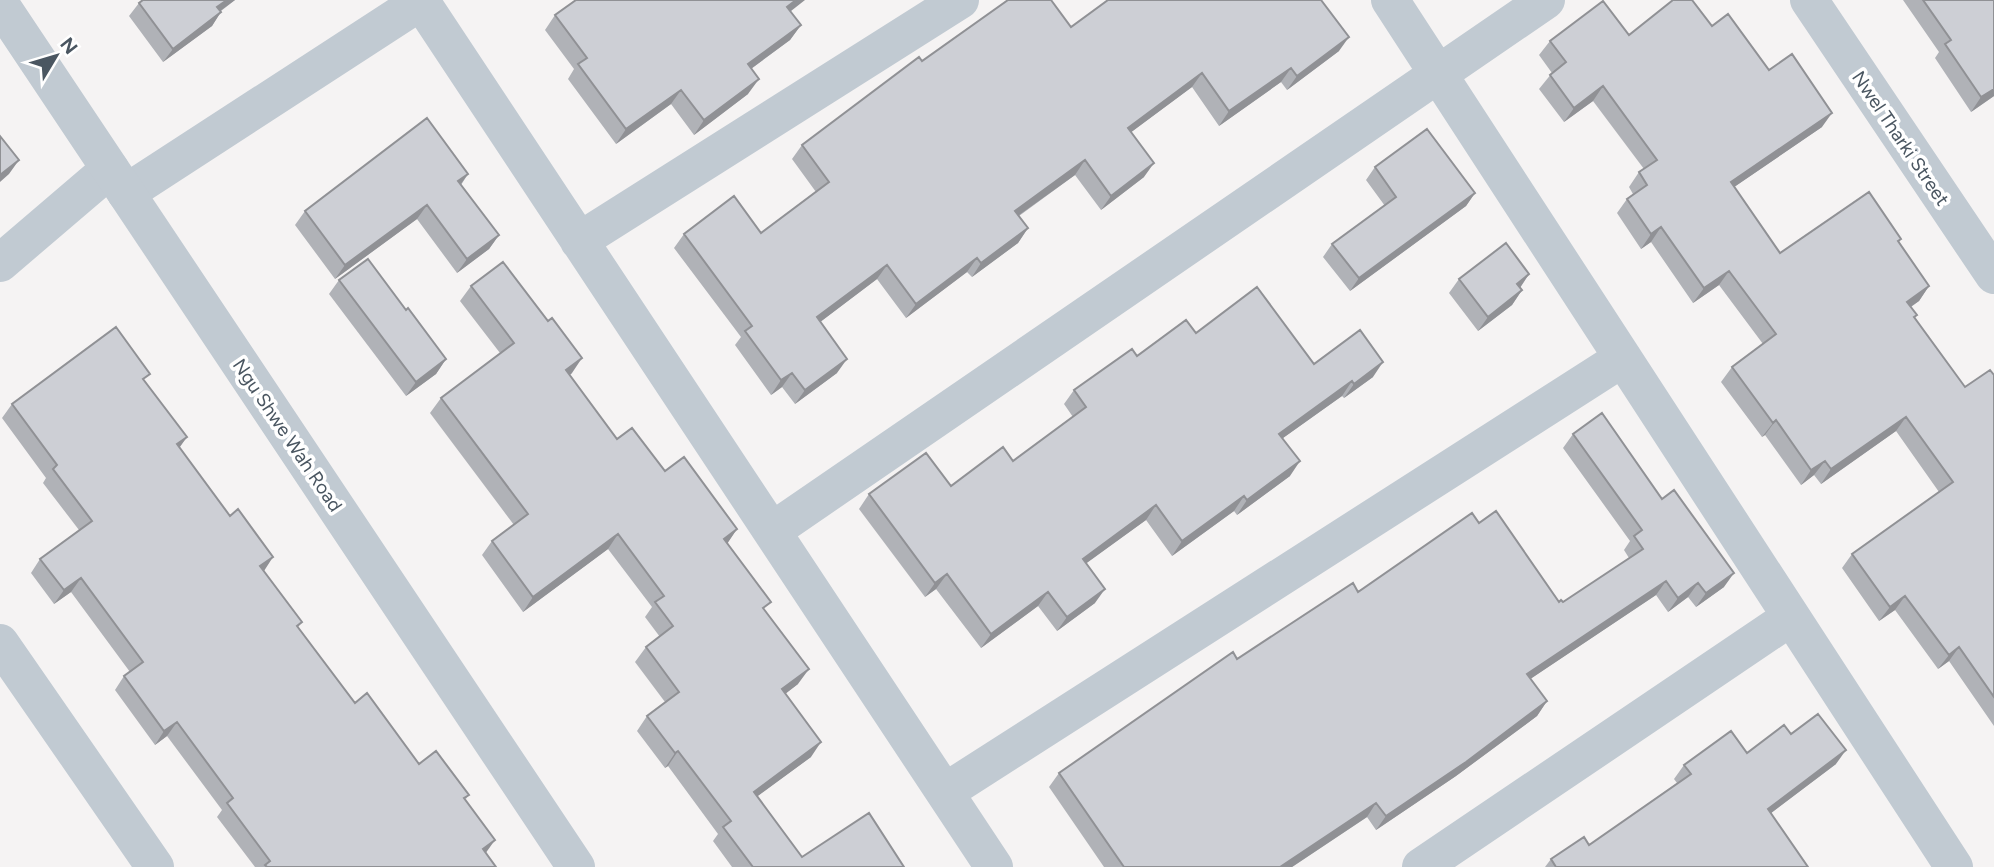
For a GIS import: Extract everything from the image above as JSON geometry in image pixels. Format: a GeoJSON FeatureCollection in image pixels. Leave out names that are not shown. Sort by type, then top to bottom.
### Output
{"type":"FeatureCollection","features":[{"type":"Feature","properties":{"kind":"street"},"geometry":{"type":"LineString","coordinates":[[0,262],[118,181],[421,0],[994,867]]}},
{"type":"Feature","properties":{"kind":"street"},"geometry":{"type":"LineString","coordinates":[[579,241],[960,0]]}},
{"type":"Feature","properties":{"kind":"street"},"geometry":{"type":"LineString","coordinates":[[1390,0],[1954,867]]}},
{"type":"Feature","properties":{"kind":"street"},"geometry":{"type":"LineString","coordinates":[[772,531],[1546,0]]}},
{"type":"Feature","properties":{"kind":"street","name":"Nwel Tharki Street"},"geometry":{"type":"LineString","coordinates":[[1809,0],[1994,275]]}},
{"type":"Feature","properties":{"kind":"street","name":"Ngu Shwe Wah Road"},"geometry":{"type":"LineString","coordinates":[[0,4],[576,867]]}},
{"type":"Feature","properties":{"kind":"street"},"geometry":{"type":"LineString","coordinates":[[945,792],[1623,358]]}},
{"type":"Feature","properties":{"kind":"street"},"geometry":{"type":"LineString","coordinates":[[1421,867],[1791,617]]}},
{"type":"Feature","properties":{"kind":"street"},"geometry":{"type":"LineString","coordinates":[[0,643],[155,867]]}},
{"type":"Feature","properties":{"kind":"building"},"geometry":{"type":"Polygon","coordinates":[[[143,0],[227,0],[217,7],[221,12],[173,49],[139,3],[143,0]]]}},
{"type":"Feature","properties":{"kind":"building"},"geometry":{"type":"Polygon","coordinates":[[[576,0],[796,0],[787,7],[801,25],[748,64],[759,79],[704,120],[681,90],[626,129],[578,64],[587,58],[555,15],[576,0]]]}},
{"type":"Feature","properties":{"kind":"building"},"geometry":{"type":"Polygon","coordinates":[[[1008,0],[1051,0],[1071,27],[1108,0],[1321,0],[1349,37],[1297,76],[1291,68],[1229,111],[1202,73],[1128,128],[1154,163],[1111,196],[1085,160],[1015,211],[1028,228],[981,263],[977,258],[916,304],[887,265],[817,317],[847,359],[805,390],[792,373],[781,380],[745,331],[752,326],[684,234],[734,196],[761,233],[829,182],[802,145],[919,57],[922,61],[1008,0]]]}},
{"type":"Feature","properties":{"kind":"building"},"geometry":{"type":"Polygon","coordinates":[[[1673,0],[1692,0],[1712,26],[1728,14],[1769,70],[1792,54],[1832,113],[1731,182],[1780,253],[1869,192],[1929,286],[1907,302],[1917,315],[1914,317],[1965,387],[1990,370],[1994,375],[1994,697],[1959,647],[1949,655],[1905,596],[1890,607],[1852,554],[1953,482],[1906,417],[1831,469],[1825,461],[1811,470],[1776,420],[1773,423],[1732,367],[1776,334],[1729,271],[1704,288],[1661,227],[1651,234],[1627,199],[1647,185],[1639,172],[1657,160],[1603,86],[1574,108],[1550,75],[1566,62],[1550,41],[1603,1],[1629,35],[1673,0]]]}},
{"type":"Feature","properties":{"kind":"building"},"geometry":{"type":"Polygon","coordinates":[[[1923,0],[1994,0],[1994,89],[1981,97],[1945,44],[1951,40],[1923,0]]]}},
{"type":"Feature","properties":{"kind":"building"},"geometry":{"type":"Polygon","coordinates":[[[427,118],[468,174],[458,181],[499,235],[467,259],[427,205],[345,265],[305,211],[427,118]]]}},
{"type":"Feature","properties":{"kind":"building"},"geometry":{"type":"Polygon","coordinates":[[[1427,129],[1475,193],[1359,278],[1332,244],[1396,197],[1375,167],[1427,129]]]}},
{"type":"Feature","properties":{"kind":"building"},"geometry":{"type":"Polygon","coordinates":[[[0,136],[19,160],[0,175],[0,136]]]}},
{"type":"Feature","properties":{"kind":"building"},"geometry":{"type":"Polygon","coordinates":[[[1506,243],[1529,274],[1517,284],[1522,290],[1488,317],[1459,279],[1506,243]]]}},
{"type":"Feature","properties":{"kind":"building"},"geometry":{"type":"Polygon","coordinates":[[[368,259],[446,359],[416,382],[339,280],[368,259]]]}},
{"type":"Feature","properties":{"kind":"building"},"geometry":{"type":"Polygon","coordinates":[[[503,262],[548,321],[552,318],[582,358],[566,370],[617,439],[632,428],[665,471],[684,457],[737,529],[724,539],[771,602],[763,608],[809,669],[782,689],[821,742],[754,792],[802,857],[869,813],[904,867],[753,867],[723,827],[731,821],[678,751],[675,753],[647,716],[679,692],[646,647],[673,626],[655,602],[664,596],[618,534],[533,597],[492,541],[528,514],[441,398],[514,343],[471,286],[503,262]]]}},
{"type":"Feature","properties":{"kind":"building"},"geometry":{"type":"Polygon","coordinates":[[[1257,287],[1314,364],[1360,330],[1383,362],[1279,434],[1300,461],[1247,500],[1244,496],[1182,541],[1156,505],[1083,559],[1105,589],[1067,617],[1048,592],[991,634],[947,574],[935,583],[869,494],[926,453],[951,486],[1003,447],[1013,461],[1086,407],[1074,390],[1132,349],[1137,356],[1186,320],[1196,333],[1257,287]]]}},
{"type":"Feature","properties":{"kind":"building"},"geometry":{"type":"Polygon","coordinates":[[[116,327],[150,374],[143,379],[187,437],[177,444],[230,516],[238,509],[273,557],[260,566],[302,622],[297,626],[355,703],[367,693],[419,764],[436,751],[469,795],[464,798],[495,840],[483,849],[496,867],[267,867],[265,865],[270,861],[227,803],[233,798],[177,722],[164,731],[124,676],[143,662],[81,578],[64,590],[40,559],[92,521],[53,469],[57,465],[12,404],[116,327]]]}},
{"type":"Feature","properties":{"kind":"building"},"geometry":{"type":"Polygon","coordinates":[[[1602,413],[1662,499],[1674,490],[1734,573],[1706,593],[1698,583],[1678,598],[1666,581],[1527,674],[1547,701],[1466,762],[1386,816],[1376,803],[1280,867],[1124,867],[1059,773],[1233,652],[1237,659],[1353,583],[1358,592],[1472,513],[1479,523],[1496,511],[1559,602],[1563,602],[1643,549],[1634,536],[1642,530],[1573,434],[1602,413]]]}},
{"type":"Feature","properties":{"kind":"building"},"geometry":{"type":"Polygon","coordinates":[[[1818,714],[1846,750],[1768,809],[1808,867],[1556,867],[1551,859],[1584,837],[1589,845],[1691,774],[1684,765],[1731,731],[1747,753],[1784,725],[1791,734],[1818,714]]]}}]}
